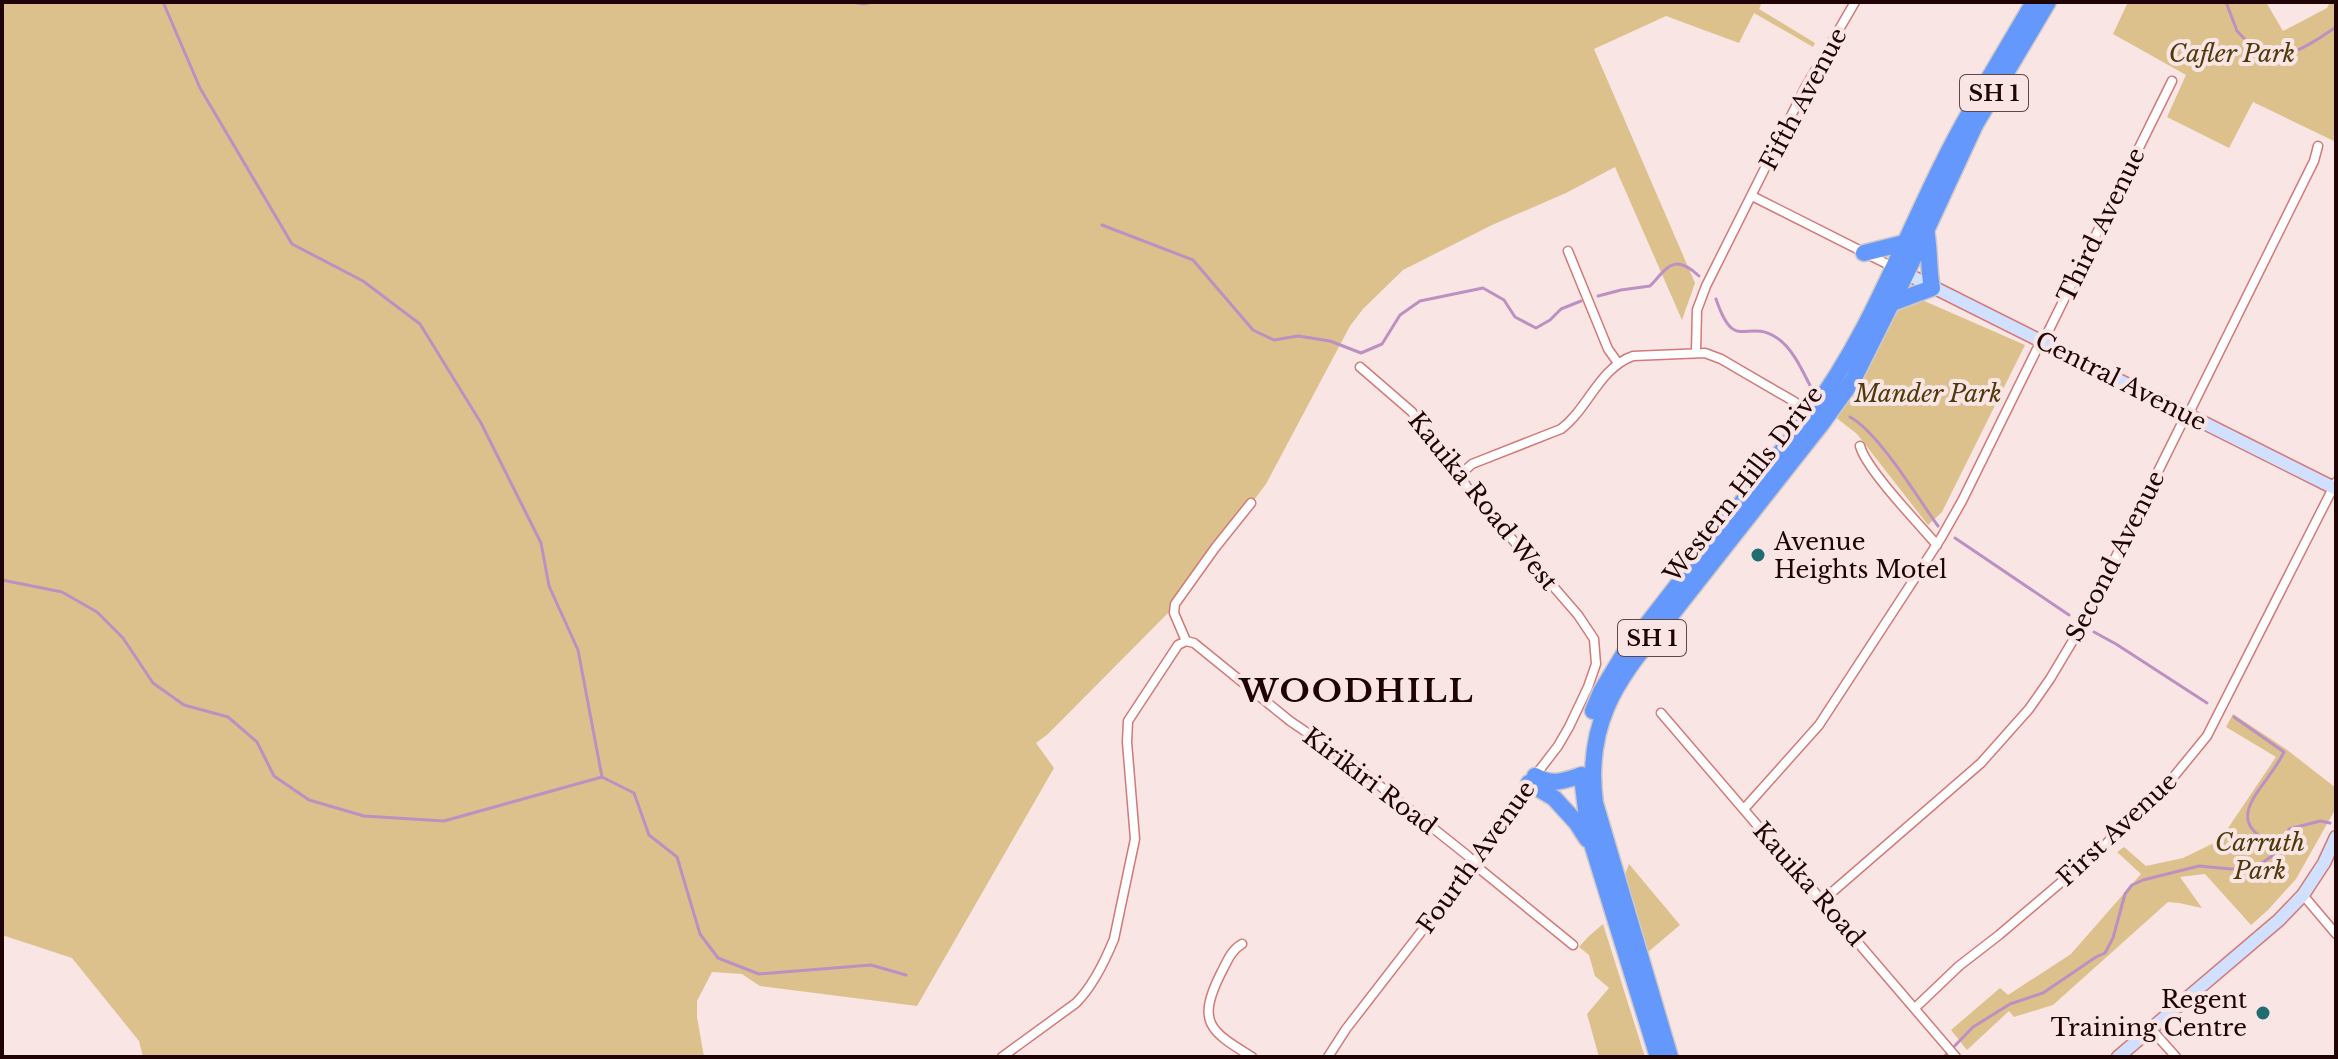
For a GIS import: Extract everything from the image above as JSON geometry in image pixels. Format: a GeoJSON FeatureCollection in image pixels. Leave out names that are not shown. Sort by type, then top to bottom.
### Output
{"type":"FeatureCollection","features":[{"type":"Feature","properties":{"kind":"highway","name":"Western Hills Drive"},"geometry":{"type":"LineString","coordinates":[[1662,1051],[1595,803],[1594,746],[1600,724],[1609,701],[1640,651],[1846,390],[1892,303],[1904,243],[1957,134],[2034,2]]}},
{"type":"Feature","properties":{"kind":"highway","name":"Western Hills Drive"},"geometry":{"type":"LineString","coordinates":[[1662,1051],[1593,846],[1585,812],[1582,775],[1587,735],[1595,706],[1615,667],[1825,395],[1881,294],[1926,230],[1975,125],[2048,2]]}},
{"type":"Feature","properties":{"kind":"highway"},"geometry":{"type":"LineString","coordinates":[[1892,303],[1932,288],[1926,230]]}},
{"type":"Feature","properties":{"kind":"highway"},"geometry":{"type":"LineString","coordinates":[[1864,253],[1904,243]]}},
{"type":"Feature","properties":{"kind":"highway"},"geometry":{"type":"LineString","coordinates":[[1532,780],[1559,783],[1582,775]]}},
{"type":"Feature","properties":{"kind":"highway"},"geometry":{"type":"LineString","coordinates":[[1532,780],[1564,807],[1593,846]]}},
{"type":"Feature","properties":{"kind":"main road","name":"Central Avenue"},"geometry":{"type":"LineString","coordinates":[[1899,270],[2335,486]]}},
{"type":"Feature","properties":{"kind":"main road"},"geometry":{"type":"LineString","coordinates":[[2118,1057],[2279,920],[2303,895],[2324,863],[2336,837]]}},
{"type":"Feature","properties":{"kind":"street","name":"Fifth Avenue"},"geometry":{"type":"LineString","coordinates":[[1696,352],[1696,324],[1701,299],[1805,88],[1855,2]]}},
{"type":"Feature","properties":{"kind":"street","name":"Third Avenue"},"geometry":{"type":"LineString","coordinates":[[1744,809],[1819,725],[1937,545],[2043,342],[2172,81]]}},
{"type":"Feature","properties":{"kind":"street","name":"Second Avenue"},"geometry":{"type":"LineString","coordinates":[[1823,900],[1981,763],[2029,709],[2057,669],[2081,627],[2314,161],[2318,146]]}},
{"type":"Feature","properties":{"kind":"street","name":"Fifth Avenue"},"geometry":{"type":"LineString","coordinates":[[1752,196],[1899,270]]}},
{"type":"Feature","properties":{"kind":"street"},"geometry":{"type":"LineString","coordinates":[[1568,251],[1608,349],[1618,363]]}},
{"type":"Feature","properties":{"kind":"street"},"geometry":{"type":"LineString","coordinates":[[1462,473],[1472,464],[1561,429],[1618,363],[1633,356],[1696,352],[1721,359],[1795,402]]}},
{"type":"Feature","properties":{"kind":"street","name":"Kauika Road West"},"geometry":{"type":"LineString","coordinates":[[1360,367],[1412,412],[1441,457],[1462,473],[1461,478],[1467,487],[1578,615],[1595,645]]}},
{"type":"Feature","properties":{"kind":"street"},"geometry":{"type":"LineString","coordinates":[[1860,446],[1878,474],[1937,545]]}},
{"type":"Feature","properties":{"kind":"street","name":"First Avenue"},"geometry":{"type":"LineString","coordinates":[[1915,1008],[1959,966],[2106,844],[2180,771],[2214,724],[2335,486]]}},
{"type":"Feature","properties":{"kind":"street"},"geometry":{"type":"LineString","coordinates":[[1002,1057],[1076,1003],[1085,994],[1107,955],[1114,939],[1135,839],[1128,721],[1178,645],[1186,641],[1174,613],[1177,601],[1251,503]]}},
{"type":"Feature","properties":{"kind":"street","name":"Kirikiri Road"},"geometry":{"type":"LineString","coordinates":[[1186,641],[1194,643],[1290,721],[1350,762],[1573,945]]}},
{"type":"Feature","properties":{"kind":"street","name":"Fourth Avenue"},"geometry":{"type":"LineString","coordinates":[[1328,1057],[1558,746],[1582,701],[1596,664],[1595,645]]}},
{"type":"Feature","properties":{"kind":"street","name":"Kauika Road"},"geometry":{"type":"LineString","coordinates":[[1661,713],[1956,1057]]}},
{"type":"Feature","properties":{"kind":"street"},"geometry":{"type":"LineString","coordinates":[[2303,895],[2336,934]]}},
{"type":"Feature","properties":{"kind":"street"},"geometry":{"type":"LineString","coordinates":[[1242,944],[1231,953],[1214,988],[1208,1009],[1217,1035],[1252,1057]]}},
{"type":"Feature","properties":{"kind":"street"},"geometry":{"type":"LineString","coordinates":[[2151,1029],[2176,1057]]}},
{"type":"Feature","properties":{"kind":"green space"},"geometry":{"type":"Polygon","coordinates":[[[2,2],[1762,2],[1759,9],[1815,43],[1813,47],[1754,13],[1739,43],[1666,16],[1594,49],[1695,283],[1682,320],[1615,167],[1403,270],[1350,326],[1266,484],[1172,609],[1036,743],[1054,768],[917,1006],[760,986],[742,974],[712,972],[697,1001],[704,1057],[143,1057],[139,1041],[72,958],[2,935],[2,2]]]}},
{"type":"Feature","properties":{"kind":"green space","name":"Cafler Park"},"geometry":{"type":"Polygon","coordinates":[[[2128,2],[2266,2],[2283,31],[2327,8],[2330,2],[2336,2],[2336,142],[2253,102],[2229,148],[2167,117],[2186,75],[2113,34],[2128,2]]]}},
{"type":"Feature","properties":{"kind":"green space","name":"Mander Park"},"geometry":{"type":"Polygon","coordinates":[[[1922,300],[2025,345],[1942,512],[1928,525],[1857,434],[1834,416],[1899,306],[1922,300]]]}},
{"type":"Feature","properties":{"kind":"green space","name":"Carruth Park"},"geometry":{"type":"Polygon","coordinates":[[[2233,714],[2286,749],[2336,788],[2336,808],[2296,879],[2251,925],[2205,874],[2180,877],[2202,908],[2168,902],[2053,1005],[2014,1017],[2009,1011],[1967,1050],[1951,1030],[2000,988],[2008,995],[2071,954],[2141,874],[2117,852],[2124,847],[2146,866],[2183,858],[2220,840],[2276,757],[2226,727],[2233,714]]]}},
{"type":"Feature","properties":{"kind":"green space"},"geometry":{"type":"Polygon","coordinates":[[[1629,864],[1680,925],[1648,952],[1624,877],[1629,864]]]}},
{"type":"Feature","properties":{"kind":"green space"},"geometry":{"type":"Polygon","coordinates":[[[1603,924],[1645,1057],[1599,1057],[1587,1014],[1609,988],[1595,976],[1589,955],[1579,947],[1603,924]]]}},
{"type":"Feature","properties":{"kind":"waterway"},"geometry":{"type":"LineString","coordinates":[[163,2],[200,88],[292,244],[363,281],[420,324],[481,423],[541,543],[549,586],[578,650],[602,777]]}},
{"type":"Feature","properties":{"kind":"waterway"},"geometry":{"type":"LineString","coordinates":[[852,2],[872,2]]}},
{"type":"Feature","properties":{"kind":"waterway"},"geometry":{"type":"LineString","coordinates":[[2226,2],[2237,31],[2259,54],[2291,52],[2336,27]]}},
{"type":"Feature","properties":{"kind":"waterway"},"geometry":{"type":"LineString","coordinates":[[1102,225],[1193,260],[1253,330],[1274,340],[1298,336],[1330,341],[1361,353],[1382,344],[1400,315],[1420,301],[1483,288],[1504,300],[1515,317],[1536,328],[1561,309],[1581,301]]}},
{"type":"Feature","properties":{"kind":"waterway"},"geometry":{"type":"LineString","coordinates":[[1598,296],[1650,286],[1667,268],[1677,264],[1699,276]]}},
{"type":"Feature","properties":{"kind":"waterway"},"geometry":{"type":"LineString","coordinates":[[1716,299],[1729,326],[1735,330],[1766,333],[1783,343],[1799,364],[1815,395]]}},
{"type":"Feature","properties":{"kind":"waterway"},"geometry":{"type":"LineString","coordinates":[[1850,417],[1885,451],[1938,526]]}},
{"type":"Feature","properties":{"kind":"waterway"},"geometry":{"type":"LineString","coordinates":[[1955,538],[2069,615]]}},
{"type":"Feature","properties":{"kind":"waterway"},"geometry":{"type":"LineString","coordinates":[[2,580],[62,592],[97,612],[123,638],[153,683],[184,705],[228,717],[257,742],[274,776],[309,800],[364,816],[444,821],[602,777],[634,793],[649,835],[677,857],[700,934],[718,958],[759,974],[871,965],[906,975]]}},
{"type":"Feature","properties":{"kind":"waterway"},"geometry":{"type":"LineString","coordinates":[[2094,632],[2207,703]]}},
{"type":"Feature","properties":{"kind":"waterway"},"geometry":{"type":"LineString","coordinates":[[2234,717],[2284,752],[2250,804],[2248,816],[2251,827],[2262,838],[2283,848]]}},
{"type":"Feature","properties":{"kind":"waterway"},"geometry":{"type":"LineString","coordinates":[[1944,1057],[1973,1027],[2010,1004],[2043,993],[2105,953],[2113,938],[2125,894],[2132,885],[2199,866],[2255,868],[2283,848],[2289,829],[2320,821],[2330,823]]}},
{"type":"Feature","properties":{"kind":"place","name":"Avenue Heights Motel"},"geometry":{"type":"Point","coordinates":[1758,555]}},
{"type":"Feature","properties":{"kind":"place","name":"Regent Training Centre"},"geometry":{"type":"Point","coordinates":[2263,1013]}},
{"type":"Feature","properties":{"kind":"district","name":"WOODHILL"},"geometry":{"type":"Point","coordinates":[1357,691]}}]}
